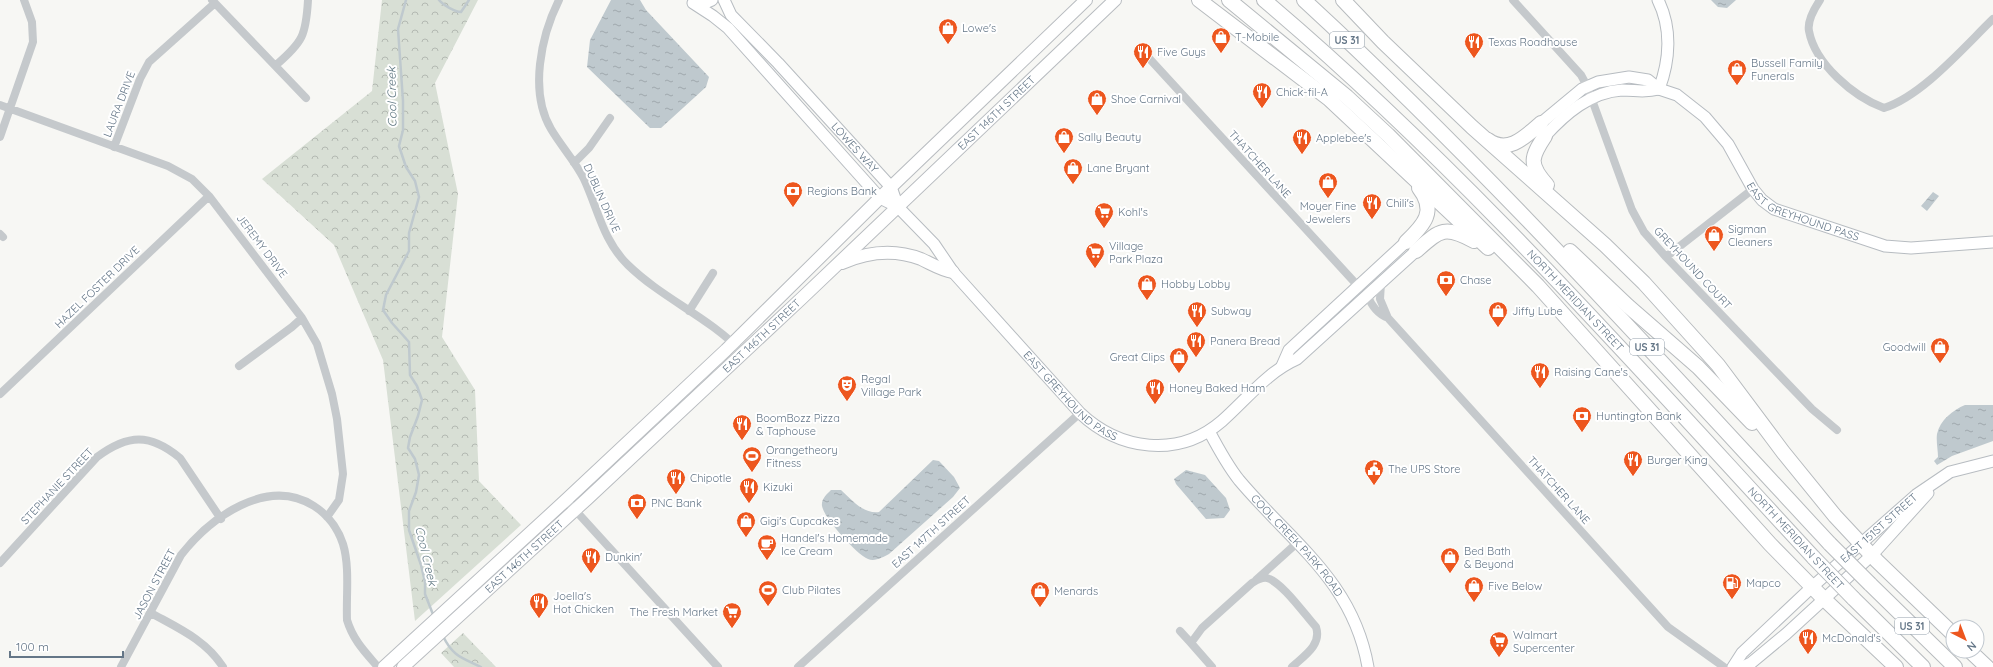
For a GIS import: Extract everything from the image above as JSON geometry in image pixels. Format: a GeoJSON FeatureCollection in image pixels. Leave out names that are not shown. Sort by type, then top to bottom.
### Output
{"type":"FeatureCollection","features":[{"type":"Feature","properties":{"kind":"highway"},"geometry":{"type":"LineString","coordinates":[[1199,0],[1310,84],[1378,143],[1486,246],[1610,368]]}},
{"type":"Feature","properties":{"kind":"highway"},"geometry":{"type":"LineString","coordinates":[[1228,0],[1341,93],[1388,135],[1538,286],[1731,502],[1812,587],[1896,667]]}},
{"type":"Feature","properties":{"kind":"highway","name":"NORTH MERIDIAN STREET"},"geometry":{"type":"LineString","coordinates":[[1264,0],[1365,89],[1483,204],[1814,558],[1923,667]]}},
{"type":"Feature","properties":{"kind":"highway","name":"NORTH MERIDIAN STREET"},"geometry":{"type":"LineString","coordinates":[[1304,0],[1390,81],[1548,240],[1830,544],[1955,667]]}},
{"type":"Feature","properties":{"kind":"highway"},"geometry":{"type":"LineString","coordinates":[[1313,0],[1390,81]]}},
{"type":"Feature","properties":{"kind":"highway"},"geometry":{"type":"LineString","coordinates":[[1343,0],[1383,42],[1472,127],[1584,226],[1644,283],[1700,344],[1735,386],[1808,483]]}},
{"type":"Feature","properties":{"kind":"highway"},"geometry":{"type":"LineString","coordinates":[[1472,127],[1491,142],[1499,145],[1512,144],[1527,135],[1543,129]]}},
{"type":"Feature","properties":{"kind":"highway"},"geometry":{"type":"LineString","coordinates":[[1543,129],[1534,154],[1535,170],[1584,226]]}},
{"type":"Feature","properties":{"kind":"highway"},"geometry":{"type":"LineString","coordinates":[[1378,143],[1418,186],[1427,202],[1428,211],[1426,220],[1411,247]]}},
{"type":"Feature","properties":{"kind":"highway"},"geometry":{"type":"LineString","coordinates":[[1462,152],[1628,306],[1709,377],[1808,483],[1872,555],[1945,626]]}},
{"type":"Feature","properties":{"kind":"highway"},"geometry":{"type":"LineString","coordinates":[[1411,247],[1436,235],[1449,231],[1457,232],[1486,246]]}},
{"type":"Feature","properties":{"kind":"highway"},"geometry":{"type":"LineString","coordinates":[[1978,659],[1986,667]]}},
{"type":"Feature","properties":{"kind":"main road","name":"EAST 146TH STREET"},"geometry":{"type":"LineString","coordinates":[[384,667],[566,500],[733,343],[890,187],[1086,0]]}},
{"type":"Feature","properties":{"kind":"main road","name":"EAST 146TH STREET"},"geometry":{"type":"LineString","coordinates":[[404,667],[743,353],[1115,0]]}},
{"type":"Feature","properties":{"kind":"main road"},"geometry":{"type":"LineString","coordinates":[[835,266],[864,255],[897,254],[916,258],[942,270],[953,272]]}},
{"type":"Feature","properties":{"kind":"street"},"geometry":{"type":"LineString","coordinates":[[0,137],[33,42],[32,22],[24,0]]}},
{"type":"Feature","properties":{"kind":"street"},"geometry":{"type":"LineString","coordinates":[[276,66],[293,51],[303,36],[307,22],[308,0]]}},
{"type":"Feature","properties":{"kind":"street","name":"DUBLIN DRIVE"},"geometry":{"type":"LineString","coordinates":[[559,0],[544,38],[540,72],[540,90],[545,118],[584,179],[606,236],[616,252],[648,282],[711,325],[743,353]]}},
{"type":"Feature","properties":{"kind":"street","name":"LOWES WAY"},"geometry":{"type":"LineString","coordinates":[[690,2],[703,4],[712,0]]}},
{"type":"Feature","properties":{"kind":"street","name":"LOWES WAY"},"geometry":{"type":"LineString","coordinates":[[724,0],[731,15],[778,63],[890,187],[898,207]]}},
{"type":"Feature","properties":{"kind":"street","name":"GREYHOUND COURT"},"geometry":{"type":"LineString","coordinates":[[1513,0],[1581,75],[1588,86],[1632,210],[1644,232],[1666,257],[1812,409],[1837,430]]}},
{"type":"Feature","properties":{"kind":"street"},"geometry":{"type":"LineString","coordinates":[[1658,0],[1666,20],[1668,48],[1664,73],[1659,89]]}},
{"type":"Feature","properties":{"kind":"street"},"geometry":{"type":"LineString","coordinates":[[1820,0],[1809,25],[1809,31],[1816,49],[1826,64],[1848,88],[1868,101],[1884,108],[1895,104],[1913,93],[1993,19]]}},
{"type":"Feature","properties":{"kind":"street"},"geometry":{"type":"LineString","coordinates":[[213,1],[306,98]]}},
{"type":"Feature","properties":{"kind":"street","name":"LAURA DRIVE"},"geometry":{"type":"LineString","coordinates":[[114,147],[140,79],[149,62],[213,1]]}},
{"type":"Feature","properties":{"kind":"street","name":"LOWES WAY"},"geometry":{"type":"LineString","coordinates":[[690,2],[713,16],[728,28],[880,198],[898,207]]}},
{"type":"Feature","properties":{"kind":"street","name":"THATCHER LANE"},"geometry":{"type":"LineString","coordinates":[[1147,56],[1358,286]]}},
{"type":"Feature","properties":{"kind":"street","name":"EAST GREYHOUND PASS"},"geometry":{"type":"LineString","coordinates":[[1543,129],[1572,96],[1588,86],[1605,80],[1629,77],[1648,80],[1659,89],[1676,95],[1705,117],[1728,144],[1752,189],[1762,200],[1774,209],[1885,246],[1911,248],[1993,242]]}},
{"type":"Feature","properties":{"kind":"street","name":"EAST GREYHOUND PASS"},"geometry":{"type":"LineString","coordinates":[[1543,129],[1592,99],[1610,92],[1632,90],[1647,92],[1659,89]]}},
{"type":"Feature","properties":{"kind":"street","name":"JEREMY DRIVE"},"geometry":{"type":"LineString","coordinates":[[0,105],[179,171],[192,179],[209,196],[302,318],[316,344],[332,394],[337,419],[342,484],[339,500],[327,517]]}},
{"type":"Feature","properties":{"kind":"street"},"geometry":{"type":"LineString","coordinates":[[574,163],[589,148],[610,118]]}},
{"type":"Feature","properties":{"kind":"street"},"geometry":{"type":"LineString","coordinates":[[1666,257],[1752,189]]}},
{"type":"Feature","properties":{"kind":"street","name":"HAZEL FOSTER DRIVE"},"geometry":{"type":"LineString","coordinates":[[0,394],[209,196]]}},
{"type":"Feature","properties":{"kind":"street","name":"EAST GREYHOUND PASS"},"geometry":{"type":"LineString","coordinates":[[898,207],[934,244],[953,272],[1080,413],[1093,424],[1114,437],[1146,445],[1162,445],[1179,442],[1209,431],[1282,366],[1297,359],[1367,294],[1381,283],[1411,247]]}},
{"type":"Feature","properties":{"kind":"street","name":"EAST GREYHOUND PASS"},"geometry":{"type":"LineString","coordinates":[[1282,366],[1289,350],[1358,286],[1411,247]]}},
{"type":"Feature","properties":{"kind":"street"},"geometry":{"type":"LineString","coordinates":[[689,311],[713,273]]}},
{"type":"Feature","properties":{"kind":"street","name":"THATCHER LANE"},"geometry":{"type":"LineString","coordinates":[[1381,283],[1380,299],[1388,318],[1668,627],[1724,667]]}},
{"type":"Feature","properties":{"kind":"street","name":"THATCHER LANE"},"geometry":{"type":"LineString","coordinates":[[1367,294],[1372,304],[1381,315],[1388,318]]}},
{"type":"Feature","properties":{"kind":"street"},"geometry":{"type":"LineString","coordinates":[[239,366],[302,318]]}},
{"type":"Feature","properties":{"kind":"street","name":"EAST 147TH STREET"},"geometry":{"type":"LineString","coordinates":[[798,667],[1080,413]]}},
{"type":"Feature","properties":{"kind":"street","name":"COOL CREEK PARK ROAD"},"geometry":{"type":"LineString","coordinates":[[1209,431],[1238,479],[1326,574],[1347,605],[1361,635],[1368,667]]}},
{"type":"Feature","properties":{"kind":"street","name":"STEPHANIE STREET"},"geometry":{"type":"LineString","coordinates":[[0,562],[98,457],[110,448],[130,440],[153,441],[175,454],[186,465],[221,519]]}},
{"type":"Feature","properties":{"kind":"street","name":"EAST 151ST STREET"},"geometry":{"type":"LineString","coordinates":[[1733,667],[1742,653],[1812,587],[1924,489],[1950,472],[1993,461]]}},
{"type":"Feature","properties":{"kind":"street","name":"EAST 151ST STREET"},"geometry":{"type":"LineString","coordinates":[[1743,667],[1751,663],[1872,555],[1924,497],[1965,468]]}},
{"type":"Feature","properties":{"kind":"street","name":"JASON STREET"},"geometry":{"type":"LineString","coordinates":[[121,667],[181,555],[196,537],[248,502],[261,497],[286,496],[303,500],[319,510],[327,517],[339,535],[345,553],[347,620],[357,644],[378,667]]}},
{"type":"Feature","properties":{"kind":"street"},"geometry":{"type":"LineString","coordinates":[[566,500],[718,667]]}},
{"type":"Feature","properties":{"kind":"street"},"geometry":{"type":"LineString","coordinates":[[1191,643],[1202,628],[1297,543]]}},
{"type":"Feature","properties":{"kind":"street"},"geometry":{"type":"LineString","coordinates":[[1252,583],[1266,578],[1273,581],[1316,627],[1318,633],[1317,642],[1311,650],[1292,667]]}},
{"type":"Feature","properties":{"kind":"street"},"geometry":{"type":"LineString","coordinates":[[151,613],[195,638],[208,649],[223,667]]}},
{"type":"Feature","properties":{"kind":"street"},"geometry":{"type":"LineString","coordinates":[[1180,631],[1212,667]]}},
{"type":"Feature","properties":{"kind":"green space"},"geometry":{"type":"Polygon","coordinates":[[[382,0],[478,0],[435,83],[458,194],[442,337],[475,390],[479,481],[521,525],[415,621],[383,360],[334,245],[262,179],[372,91],[382,0]]]}},
{"type":"Feature","properties":{"kind":"green space"},"geometry":{"type":"Polygon","coordinates":[[[463,633],[496,667],[454,667],[441,653],[463,633]]]}},
{"type":"Feature","properties":{"kind":"water"},"geometry":{"type":"Polygon","coordinates":[[[611,0],[640,0],[646,10],[709,77],[706,87],[661,128],[650,128],[587,67],[590,40],[611,0]]]}},
{"type":"Feature","properties":{"kind":"water"},"geometry":{"type":"Polygon","coordinates":[[[1711,0],[1736,0],[1727,8],[1718,7],[1711,0]]]}},
{"type":"Feature","properties":{"kind":"water"},"geometry":{"type":"Polygon","coordinates":[[[1933,192],[1939,196],[1927,211],[1921,206],[1933,192]]]}},
{"type":"Feature","properties":{"kind":"water"},"geometry":{"type":"Polygon","coordinates":[[[1965,405],[1993,405],[1993,441],[1952,456],[1937,465],[1934,461],[1938,457],[1937,434],[1941,424],[1948,416],[1965,405]]]}},
{"type":"Feature","properties":{"kind":"water"},"geometry":{"type":"Polygon","coordinates":[[[933,460],[939,461],[954,477],[960,488],[953,497],[889,554],[879,559],[871,560],[863,556],[841,535],[824,512],[822,501],[825,497],[831,490],[841,490],[863,509],[879,512],[933,460]]]}},
{"type":"Feature","properties":{"kind":"water"},"geometry":{"type":"Polygon","coordinates":[[[1186,470],[1205,475],[1226,498],[1230,510],[1224,518],[1206,519],[1176,484],[1174,479],[1186,470]]]}},
{"type":"Feature","properties":{"kind":"waterway","name":"Cool Creek"},"geometry":{"type":"LineString","coordinates":[[406,0],[398,29],[403,101],[403,130],[399,146],[406,167],[415,181],[419,197],[409,233],[409,251],[386,295],[383,310],[392,323],[409,342],[410,375],[417,386],[422,400],[408,448],[415,459],[419,475],[416,492],[409,511],[409,530],[421,565],[425,582],[425,594],[434,617]]}},
{"type":"Feature","properties":{"kind":"waterway"},"geometry":{"type":"LineString","coordinates":[[439,0],[449,8],[461,12],[469,0]]}},
{"type":"Feature","properties":{"kind":"waterway","name":"Cool Creek"},"geometry":{"type":"LineString","coordinates":[[443,636],[455,653],[481,667]]}},
{"type":"Feature","properties":{"kind":"place","name":"Lowe's"},"geometry":{"type":"Point","coordinates":[948,45]}},
{"type":"Feature","properties":{"kind":"place","name":"T-Mobile"},"geometry":{"type":"Point","coordinates":[1221,54]}},
{"type":"Feature","properties":{"kind":"place","name":"Texas Roadhouse"},"geometry":{"type":"Point","coordinates":[1474,59]}},
{"type":"Feature","properties":{"kind":"place","name":"Five Guys"},"geometry":{"type":"Point","coordinates":[1143,69]}},
{"type":"Feature","properties":{"kind":"place","name":"Bussell Family Funerals"},"geometry":{"type":"Point","coordinates":[1737,86]}},
{"type":"Feature","properties":{"kind":"place","name":"Chick-fil-A"},"geometry":{"type":"Point","coordinates":[1262,109]}},
{"type":"Feature","properties":{"kind":"place","name":"Shoe Carnival"},"geometry":{"type":"Point","coordinates":[1097,116]}},
{"type":"Feature","properties":{"kind":"place","name":"Sally Beauty"},"geometry":{"type":"Point","coordinates":[1064,154]}},
{"type":"Feature","properties":{"kind":"place","name":"Applebee's"},"geometry":{"type":"Point","coordinates":[1302,155]}},
{"type":"Feature","properties":{"kind":"place","name":"Lane Bryant"},"geometry":{"type":"Point","coordinates":[1073,185]}},
{"type":"Feature","properties":{"kind":"place","name":"Moyer Fine Jewelers"},"geometry":{"type":"Point","coordinates":[1328,199]}},
{"type":"Feature","properties":{"kind":"place","name":"Regions Bank"},"geometry":{"type":"Point","coordinates":[793,208]}},
{"type":"Feature","properties":{"kind":"place","name":"Chili's"},"geometry":{"type":"Point","coordinates":[1372,220]}},
{"type":"Feature","properties":{"kind":"place","name":"Kohl's"},"geometry":{"type":"Point","coordinates":[1104,229]}},
{"type":"Feature","properties":{"kind":"place","name":"Sigman Cleaners"},"geometry":{"type":"Point","coordinates":[1714,252]}},
{"type":"Feature","properties":{"kind":"place","name":"Village Park Plaza"},"geometry":{"type":"Point","coordinates":[1095,269]}},
{"type":"Feature","properties":{"kind":"place","name":"Chase"},"geometry":{"type":"Point","coordinates":[1446,297]}},
{"type":"Feature","properties":{"kind":"place","name":"Hobby Lobby"},"geometry":{"type":"Point","coordinates":[1147,301]}},
{"type":"Feature","properties":{"kind":"place","name":"Subway"},"geometry":{"type":"Point","coordinates":[1197,328]}},
{"type":"Feature","properties":{"kind":"place","name":"Jiffy Lube"},"geometry":{"type":"Point","coordinates":[1498,328]}},
{"type":"Feature","properties":{"kind":"place","name":"Panera Bread"},"geometry":{"type":"Point","coordinates":[1196,358]}},
{"type":"Feature","properties":{"kind":"place","name":"Goodwill"},"geometry":{"type":"Point","coordinates":[1940,364]}},
{"type":"Feature","properties":{"kind":"place","name":"Great Clips"},"geometry":{"type":"Point","coordinates":[1179,374]}},
{"type":"Feature","properties":{"kind":"place","name":"Raising Cane's"},"geometry":{"type":"Point","coordinates":[1540,389]}},
{"type":"Feature","properties":{"kind":"place","name":"Regal Village Park"},"geometry":{"type":"Point","coordinates":[847,402]}},
{"type":"Feature","properties":{"kind":"place","name":"Honey Baked Ham"},"geometry":{"type":"Point","coordinates":[1155,405]}},
{"type":"Feature","properties":{"kind":"place","name":"Huntington Bank"},"geometry":{"type":"Point","coordinates":[1582,433]}},
{"type":"Feature","properties":{"kind":"place","name":"BoomBozz Pizza & Taphouse"},"geometry":{"type":"Point","coordinates":[742,441]}},
{"type":"Feature","properties":{"kind":"place","name":"Orangetheory Fitness"},"geometry":{"type":"Point","coordinates":[752,473]}},
{"type":"Feature","properties":{"kind":"place","name":"Burger King"},"geometry":{"type":"Point","coordinates":[1633,477]}},
{"type":"Feature","properties":{"kind":"place","name":"The UPS Store"},"geometry":{"type":"Point","coordinates":[1374,486]}},
{"type":"Feature","properties":{"kind":"place","name":"Chipotle"},"geometry":{"type":"Point","coordinates":[676,495]}},
{"type":"Feature","properties":{"kind":"place","name":"Kizuki"},"geometry":{"type":"Point","coordinates":[749,504]}},
{"type":"Feature","properties":{"kind":"place","name":"PNC Bank"},"geometry":{"type":"Point","coordinates":[637,520]}},
{"type":"Feature","properties":{"kind":"place","name":"Gigi's Cupcakes"},"geometry":{"type":"Point","coordinates":[746,538]}},
{"type":"Feature","properties":{"kind":"place","name":"Handel's Homemade Ice Cream"},"geometry":{"type":"Point","coordinates":[767,561]}},
{"type":"Feature","properties":{"kind":"place","name":"Dunkin'"},"geometry":{"type":"Point","coordinates":[591,574]}},
{"type":"Feature","properties":{"kind":"place","name":"Bed Bath & Beyond"},"geometry":{"type":"Point","coordinates":[1450,574]}},
{"type":"Feature","properties":{"kind":"place","name":"Mapco"},"geometry":{"type":"Point","coordinates":[1732,600]}},
{"type":"Feature","properties":{"kind":"place","name":"Five Below"},"geometry":{"type":"Point","coordinates":[1474,603]}},
{"type":"Feature","properties":{"kind":"place","name":"Club Pilates"},"geometry":{"type":"Point","coordinates":[768,607]}},
{"type":"Feature","properties":{"kind":"place","name":"Menards"},"geometry":{"type":"Point","coordinates":[1040,608]}},
{"type":"Feature","properties":{"kind":"place","name":"Joella's Hot Chicken"},"geometry":{"type":"Point","coordinates":[539,619]}},
{"type":"Feature","properties":{"kind":"place","name":"The Fresh Market"},"geometry":{"type":"Point","coordinates":[732,629]}},
{"type":"Feature","properties":{"kind":"place","name":"McDonald's"},"geometry":{"type":"Point","coordinates":[1808,655]}},
{"type":"Feature","properties":{"kind":"place","name":"Walmart Supercenter"},"geometry":{"type":"Point","coordinates":[1499,658]}}]}
